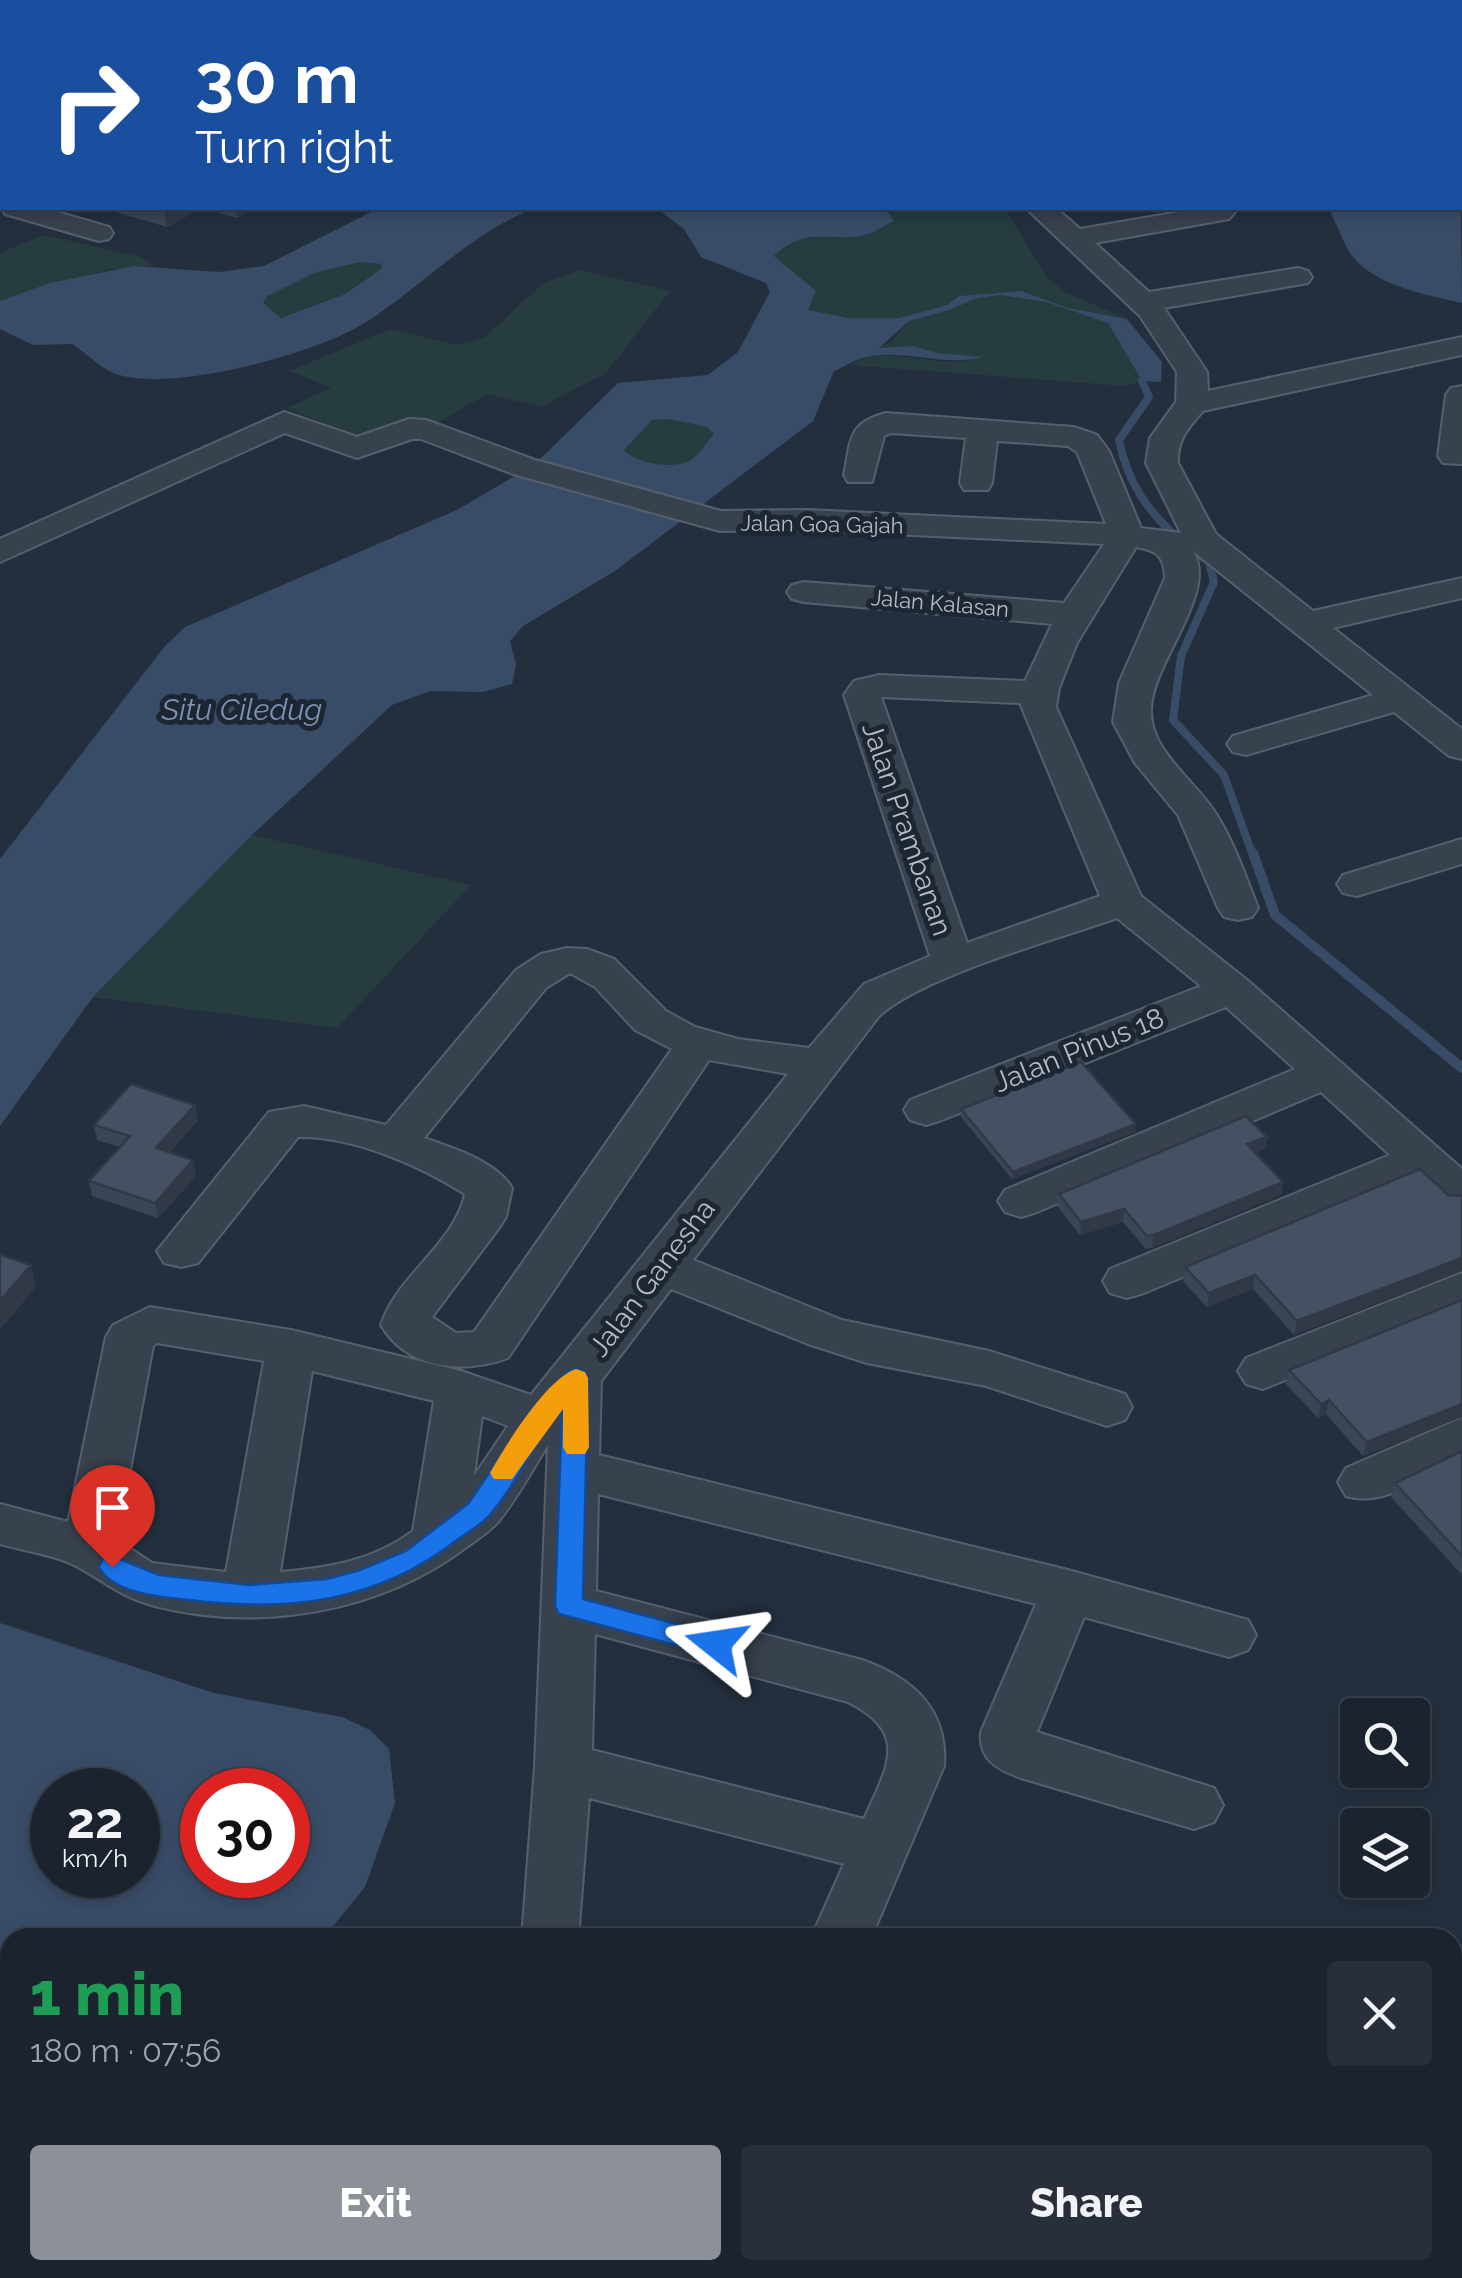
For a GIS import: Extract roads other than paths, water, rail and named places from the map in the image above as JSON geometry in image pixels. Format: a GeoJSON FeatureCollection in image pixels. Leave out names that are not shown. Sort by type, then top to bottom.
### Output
{"type":"FeatureCollection","features":[{"type":"Feature","properties":{"kind":"street"},"geometry":{"type":"LineString","coordinates":[[22,210],[99,233]]}},
{"type":"Feature","properties":{"kind":"street"},"geometry":{"type":"LineString","coordinates":[[1042,210],[1144,302],[1192,372],[1192,404]]}},
{"type":"Feature","properties":{"kind":"street"},"geometry":{"type":"LineString","coordinates":[[1072,239],[1222,210]]}},
{"type":"Feature","properties":{"kind":"street"},"geometry":{"type":"LineString","coordinates":[[1144,302],[1298,276]]}},
{"type":"Feature","properties":{"kind":"street"},"geometry":{"type":"LineString","coordinates":[[1238,908],[1204,828],[1189,802],[1155,764],[1132,722],[1136,692],[1180,582],[1184,542],[1160,449],[1167,433],[1192,404],[1462,346]]}},
{"type":"Feature","properties":{"kind":"street"},"geometry":{"type":"LineString","coordinates":[[1454,456],[1462,395]]}},
{"type":"Feature","properties":{"kind":"street","name":"Jalan Goa Gajah"},"geometry":{"type":"LineString","coordinates":[[0,552],[284,422],[357,448],[409,429],[426,430],[524,466],[706,518],[1127,536],[1184,542]]}},
{"type":"Feature","properties":{"kind":"street"},"geometry":{"type":"LineString","coordinates":[[860,476],[869,430],[886,423],[1074,437],[1086,442],[1127,536],[1076,615],[1038,692],[1038,707],[1123,902],[1232,989],[1462,1194]]}},
{"type":"Feature","properties":{"kind":"street"},"geometry":{"type":"LineString","coordinates":[[976,483],[983,430]]}},
{"type":"Feature","properties":{"kind":"street"},"geometry":{"type":"LineString","coordinates":[[1184,542],[1307,623],[1462,748]]}},
{"type":"Feature","properties":{"kind":"street"},"geometry":{"type":"LineString","coordinates":[[1307,623],[1459,588]]}},
{"type":"Feature","properties":{"kind":"street","name":"Jalan Kalasan"},"geometry":{"type":"LineString","coordinates":[[804,592],[1076,615]]}},
{"type":"Feature","properties":{"kind":"street","name":"Jalan Prambanan"},"geometry":{"type":"LineString","coordinates":[[953,962],[862,695],[879,686],[1038,692]]}},
{"type":"Feature","properties":{"kind":"street"},"geometry":{"type":"LineString","coordinates":[[1246,744],[1402,698]]}},
{"type":"Feature","properties":{"kind":"street"},"geometry":{"type":"LineString","coordinates":[[1357,884],[1462,851]]}},
{"type":"Feature","properties":{"kind":"street","name":"Jalan Ganesha"},"geometry":{"type":"LineString","coordinates":[[0,1524],[88,1548],[134,1580],[249,1596],[327,1589],[366,1580],[415,1558],[478,1510],[540,1418],[576,1378],[864,1006],[879,993],[953,962],[1123,902]]}},
{"type":"Feature","properties":{"kind":"street"},"geometry":{"type":"LineString","coordinates":[[396,1142],[531,978],[550,966],[573,960],[601,969],[651,1021],[698,1043],[818,1063]]}},
{"type":"Feature","properties":{"kind":"street","name":"Jalan Pinus 18"},"geometry":{"type":"LineString","coordinates":[[926,1110],[1232,989]]}},
{"type":"Feature","properties":{"kind":"street"},"geometry":{"type":"LineString","coordinates":[[181,1251],[285,1123],[302,1120],[396,1142],[448,1163],[489,1188],[483,1217],[409,1312],[405,1325],[428,1342],[454,1352],[476,1352],[491,1345],[698,1043]]}},
{"type":"Feature","properties":{"kind":"street"},"geometry":{"type":"LineString","coordinates":[[1021,1200],[1326,1072]]}},
{"type":"Feature","properties":{"kind":"street"},"geometry":{"type":"LineString","coordinates":[[1128,1281],[1423,1159]]}},
{"type":"Feature","properties":{"kind":"street"},"geometry":{"type":"LineString","coordinates":[[660,1266],[839,1336],[989,1370],[1107,1408]]}},
{"type":"Feature","properties":{"kind":"street"},"geometry":{"type":"LineString","coordinates":[[1263,1372],[1462,1290]]}},
{"type":"Feature","properties":{"kind":"street"},"geometry":{"type":"LineString","coordinates":[[88,1548],[130,1336],[150,1324],[292,1348],[462,1389],[540,1418]]}},
{"type":"Feature","properties":{"kind":"street"},"geometry":{"type":"LineString","coordinates":[[249,1596],[292,1348]]}},
{"type":"Feature","properties":{"kind":"street"},"geometry":{"type":"LineString","coordinates":[[549,1928],[563,1767],[576,1469],[576,1378]]}},
{"type":"Feature","properties":{"kind":"street"},"geometry":{"type":"LineString","coordinates":[[438,1540],[462,1389]]}},
{"type":"Feature","properties":{"kind":"street"},"geometry":{"type":"LineString","coordinates":[[1364,1482],[1462,1436]]}},
{"type":"Feature","properties":{"kind":"street"},"geometry":{"type":"LineString","coordinates":[[576,1469],[1229,1635]]}},
{"type":"Feature","properties":{"kind":"street"},"geometry":{"type":"LineString","coordinates":[[1068,1591],[1009,1732],[1008,1744],[1020,1754],[1194,1805]]}},
{"type":"Feature","properties":{"kind":"street"},"geometry":{"type":"LineString","coordinates":[[569,1606],[862,1683],[887,1695],[910,1719],[920,1737],[916,1766],[845,1928]]}},
{"type":"Feature","properties":{"kind":"street"},"geometry":{"type":"LineString","coordinates":[[563,1767],[881,1848]]}},
{"type":"Feature","properties":{"kind":"water"},"geometry":{"type":"Polygon","coordinates":[[[375,210],[530,210],[490,231],[349,332],[250,366],[179,378],[123,376],[72,344],[33,345],[0,329],[0,301],[50,283],[134,266],[219,272],[264,266],[375,210]],[[361,262],[317,272],[267,296],[263,303],[281,318],[345,294],[381,269],[382,264],[361,262]]]}},
{"type":"Feature","properties":{"kind":"water","name":"Situ Ciledug"},"geometry":{"type":"Polygon","coordinates":[[[659,210],[886,210],[894,221],[872,233],[807,238],[774,256],[816,291],[808,310],[849,318],[899,318],[947,305],[959,296],[1021,291],[1068,308],[1127,319],[1162,362],[1161,382],[1142,381],[1108,323],[1046,302],[1001,295],[977,298],[909,321],[879,348],[913,346],[937,353],[983,357],[953,360],[878,355],[834,371],[813,421],[615,571],[523,626],[510,641],[516,664],[512,684],[483,692],[430,691],[392,705],[252,835],[93,997],[0,1126],[0,859],[165,646],[185,627],[457,510],[535,464],[618,383],[708,375],[738,352],[770,292],[766,283],[701,257],[684,229],[659,210]],[[669,419],[652,420],[624,450],[637,459],[656,464],[685,463],[714,434],[707,427],[669,419]]]}},
{"type":"Feature","properties":{"kind":"water"},"geometry":{"type":"Polygon","coordinates":[[[1329,210],[1461,210],[1462,303],[1389,282],[1363,267],[1349,252],[1329,210]]]}},
{"type":"Feature","properties":{"kind":"water"},"geometry":{"type":"Polygon","coordinates":[[[0,1623],[214,1693],[342,1717],[370,1730],[389,1749],[395,1803],[365,1887],[331,1928],[0,1928],[0,1623]]]}},
{"type":"Feature","properties":{"kind":"waterway"},"geometry":{"type":"LineString","coordinates":[[1142,381],[1149,397],[1119,440],[1127,469],[1140,494],[1178,538]]}},
{"type":"Feature","properties":{"kind":"waterway"},"geometry":{"type":"LineString","coordinates":[[1199,555],[1209,562],[1214,582],[1181,656],[1173,720],[1224,775],[1253,856]]}},
{"type":"Feature","properties":{"kind":"waterway"},"geometry":{"type":"LineString","coordinates":[[1253,853],[1275,915],[1462,1068]]}}]}
